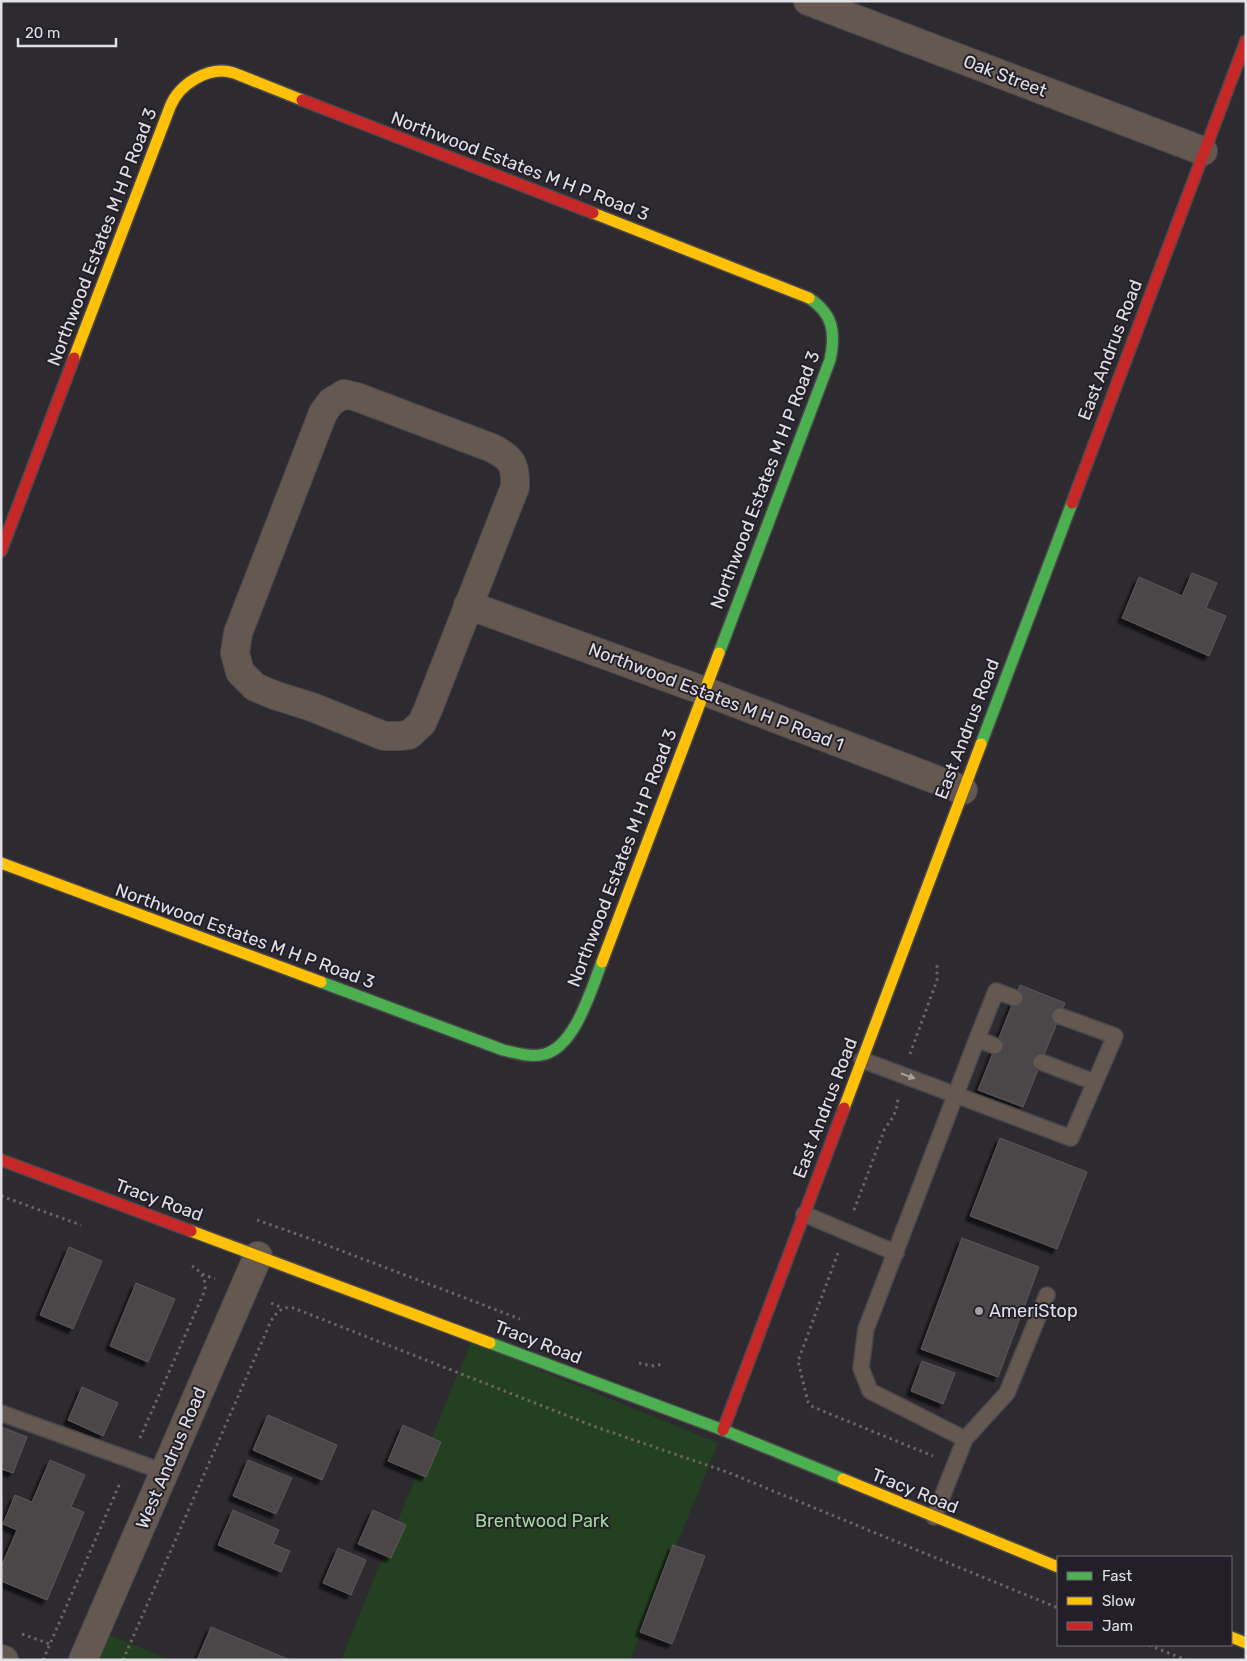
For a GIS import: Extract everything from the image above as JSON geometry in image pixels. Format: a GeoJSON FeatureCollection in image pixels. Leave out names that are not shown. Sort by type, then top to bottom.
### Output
{"type":"FeatureCollection","features":[{"type":"Feature","properties":{"kind":"street","name":"Oak Street"},"geometry":{"type":"LineString","coordinates":[[808,1],[1203,151]]}},
{"type":"Feature","properties":{"kind":"street","name":"East Andrus Road"},"geometry":{"type":"LineString","coordinates":[[722,1430],[1246,41]]}},
{"type":"Feature","properties":{"kind":"street","name":"Northwood Estates M H P Road 3"},"geometry":{"type":"LineString","coordinates":[[1,551],[174,96],[196,78],[211,72],[226,71],[801,294],[822,307],[831,320],[834,344],[830,360],[584,1008],[562,1044],[549,1052],[535,1057],[503,1050],[1,863]]}},
{"type":"Feature","properties":{"kind":"street"},"geometry":{"type":"LineString","coordinates":[[344,394],[357,397],[492,448],[506,455],[512,463],[516,474],[515,487],[468,605],[422,723],[409,734],[384,736],[255,687],[240,672],[235,653],[238,633],[323,414],[332,402],[344,394]]}},
{"type":"Feature","properties":{"kind":"street","name":"Northwood Estates M H P Road 1"},"geometry":{"type":"LineString","coordinates":[[468,605],[704,691],[963,790]]}},
{"type":"Feature","properties":{"kind":"street","name":"Tracy Road"},"geometry":{"type":"LineString","coordinates":[[1,1160],[722,1430],[1057,1567]]}},
{"type":"Feature","properties":{"kind":"street","name":"West Andrus Road"},"geometry":{"type":"LineString","coordinates":[[83,1660],[258,1256]]}},
{"type":"Feature","properties":{"kind":"street"},"geometry":{"type":"LineString","coordinates":[[1232,1636],[1246,1643]]}},
{"type":"Feature","properties":{"kind":"lane"},"geometry":{"type":"LineString","coordinates":[[965,1439],[870,1390],[861,1368],[866,1329],[996,991],[1015,998]]}},
{"type":"Feature","properties":{"kind":"lane"},"geometry":{"type":"LineString","coordinates":[[862,1060],[1072,1138],[1114,1036],[1060,1016]]}},
{"type":"Feature","properties":{"kind":"lane"},"geometry":{"type":"LineString","coordinates":[[977,1039],[996,1046]]}},
{"type":"Feature","properties":{"kind":"lane"},"geometry":{"type":"LineString","coordinates":[[1041,1062],[1094,1082]]}},
{"type":"Feature","properties":{"kind":"lane"},"geometry":{"type":"LineString","coordinates":[[804,1214],[896,1253]]}},
{"type":"Feature","properties":{"kind":"lane"},"geometry":{"type":"LineString","coordinates":[[934,1517],[965,1439],[1008,1393],[1046,1295]]}},
{"type":"Feature","properties":{"kind":"lane"},"geometry":{"type":"LineString","coordinates":[[1,1413],[164,1472]]}},
{"type":"Feature","properties":{"kind":"path"},"geometry":{"type":"LineString","coordinates":[[1,1196],[84,1226]]}},
{"type":"Feature","properties":{"kind":"path"},"geometry":{"type":"LineString","coordinates":[[43,1660],[205,1290],[205,1281],[201,1273],[185,1263]]}},
{"type":"Feature","properties":{"kind":"path"},"geometry":{"type":"LineString","coordinates":[[123,1660],[271,1321],[276,1312],[282,1308],[291,1307],[596,1428],[727,1472],[1057,1608]]}},
{"type":"Feature","properties":{"kind":"path"},"geometry":{"type":"LineString","coordinates":[[17,1632],[50,1644]]}},
{"type":"Feature","properties":{"kind":"path"},"geometry":{"type":"LineString","coordinates":[[1151,1646],[1186,1660]]}},
{"type":"Feature","properties":{"kind":"green space","name":"Brentwood Park"},"geometry":{"type":"Polygon","coordinates":[[[471,1342],[718,1443],[630,1660],[341,1660],[471,1342]]]}},
{"type":"Feature","properties":{"kind":"green space"},"geometry":{"type":"Polygon","coordinates":[[[103,1632],[170,1660],[91,1660],[103,1632]]]}},
{"type":"Feature","properties":{"kind":"building"},"geometry":{"type":"Polygon","coordinates":[[[1192,573],[1217,583],[1206,608],[1226,616],[1209,656],[1122,618],[1139,577],[1182,596],[1192,573]]]}},
{"type":"Feature","properties":{"kind":"building"},"geometry":{"type":"Polygon","coordinates":[[[1020,985],[1065,1003],[1023,1107],[978,1090],[1020,985]]]}},
{"type":"Feature","properties":{"kind":"building"},"geometry":{"type":"Polygon","coordinates":[[[1000,1138],[1087,1172],[1057,1249],[970,1216],[1000,1138]]]}},
{"type":"Feature","properties":{"kind":"building"},"geometry":{"type":"Polygon","coordinates":[[[962,1238],[1039,1267],[998,1377],[921,1349],[962,1238]]]}},
{"type":"Feature","properties":{"kind":"building"},"geometry":{"type":"Polygon","coordinates":[[[69,1247],[102,1261],[73,1329],[40,1315],[69,1247]]]}},
{"type":"Feature","properties":{"kind":"building"},"geometry":{"type":"Polygon","coordinates":[[[136,1283],[175,1299],[148,1362],[110,1346],[136,1283]]]}},
{"type":"Feature","properties":{"kind":"building"},"geometry":{"type":"Polygon","coordinates":[[[922,1361],[955,1373],[943,1404],[911,1391],[922,1361]]]}},
{"type":"Feature","properties":{"kind":"building"},"geometry":{"type":"Polygon","coordinates":[[[82,1387],[118,1403],[103,1436],[68,1420],[82,1387]]]}},
{"type":"Feature","properties":{"kind":"building"},"geometry":{"type":"Polygon","coordinates":[[[268,1415],[337,1445],[322,1480],[253,1450],[268,1415]]]}},
{"type":"Feature","properties":{"kind":"building"},"geometry":{"type":"Polygon","coordinates":[[[403,1425],[441,1442],[426,1477],[388,1461],[403,1425]]]}},
{"type":"Feature","properties":{"kind":"building"},"geometry":{"type":"Polygon","coordinates":[[[1,1427],[27,1437],[13,1473],[1,1469],[1,1427]]]}},
{"type":"Feature","properties":{"kind":"building"},"geometry":{"type":"Polygon","coordinates":[[[50,1460],[85,1475],[71,1507],[84,1512],[47,1600],[1,1581],[1,1567],[17,1530],[3,1524],[15,1495],[32,1502],[50,1460]]]}},
{"type":"Feature","properties":{"kind":"building"},"geometry":{"type":"Polygon","coordinates":[[[248,1460],[292,1478],[276,1514],[233,1496],[248,1460]]]}},
{"type":"Feature","properties":{"kind":"building"},"geometry":{"type":"Polygon","coordinates":[[[233,1510],[279,1530],[273,1544],[290,1551],[281,1572],[218,1545],[233,1510]]]}},
{"type":"Feature","properties":{"kind":"building"},"geometry":{"type":"Polygon","coordinates":[[[373,1510],[406,1525],[391,1558],[358,1544],[373,1510]]]}},
{"type":"Feature","properties":{"kind":"building"},"geometry":{"type":"Polygon","coordinates":[[[673,1545],[705,1556],[672,1644],[640,1632],[673,1545]]]}},
{"type":"Feature","properties":{"kind":"building"},"geometry":{"type":"Polygon","coordinates":[[[338,1548],[366,1560],[351,1595],[323,1583],[338,1548]]]}},
{"type":"Feature","properties":{"kind":"building"},"geometry":{"type":"Polygon","coordinates":[[[211,1627],[290,1660],[197,1660],[211,1627]]]}},
{"type":"Feature","properties":{"kind":"traffic: fast"},"geometry":{"type":"LineString","coordinates":[[719,653],[830,360],[833,341],[831,324],[823,310],[809,298]]}},
{"type":"Feature","properties":{"kind":"traffic: fast"},"geometry":{"type":"LineString","coordinates":[[981,744],[1072,503]]}},
{"type":"Feature","properties":{"kind":"traffic: fast"},"geometry":{"type":"LineString","coordinates":[[321,982],[503,1050],[524,1055],[534,1055],[545,1054],[556,1049],[574,1028],[602,962]]}},
{"type":"Feature","properties":{"kind":"traffic: fast"},"geometry":{"type":"LineString","coordinates":[[490,1343],[723,1430],[843,1479]]}},
{"type":"Feature","properties":{"kind":"traffic: slow"},"geometry":{"type":"LineString","coordinates":[[74,358],[170,107],[180,91],[196,78],[205,74],[224,71],[234,73],[302,100]]}},
{"type":"Feature","properties":{"kind":"traffic: slow"},"geometry":{"type":"LineString","coordinates":[[593,213],[809,298]]}},
{"type":"Feature","properties":{"kind":"traffic: slow"},"geometry":{"type":"LineString","coordinates":[[602,962],[719,653]]}},
{"type":"Feature","properties":{"kind":"traffic: slow"},"geometry":{"type":"LineString","coordinates":[[844,1108],[981,744]]}},
{"type":"Feature","properties":{"kind":"traffic: slow"},"geometry":{"type":"LineString","coordinates":[[1,863],[321,982]]}},
{"type":"Feature","properties":{"kind":"traffic: slow"},"geometry":{"type":"LineString","coordinates":[[191,1231],[490,1343]]}},
{"type":"Feature","properties":{"kind":"traffic: slow"},"geometry":{"type":"LineString","coordinates":[[843,1479],[1057,1567]]}},
{"type":"Feature","properties":{"kind":"traffic: slow"},"geometry":{"type":"LineString","coordinates":[[1232,1637],[1246,1643]]}},
{"type":"Feature","properties":{"kind":"traffic: jam"},"geometry":{"type":"LineString","coordinates":[[1072,503],[1246,41]]}},
{"type":"Feature","properties":{"kind":"traffic: jam"},"geometry":{"type":"LineString","coordinates":[[302,100],[593,213]]}},
{"type":"Feature","properties":{"kind":"traffic: jam"},"geometry":{"type":"LineString","coordinates":[[1,551],[74,358]]}},
{"type":"Feature","properties":{"kind":"traffic: jam"},"geometry":{"type":"LineString","coordinates":[[723,1430],[844,1108]]}},
{"type":"Feature","properties":{"kind":"traffic: jam"},"geometry":{"type":"LineString","coordinates":[[1,1160],[191,1231]]}},
{"type":"Feature","properties":{"kind":"place","name":"AmeriStop"},"geometry":{"type":"Point","coordinates":[979,1311]}}]}
